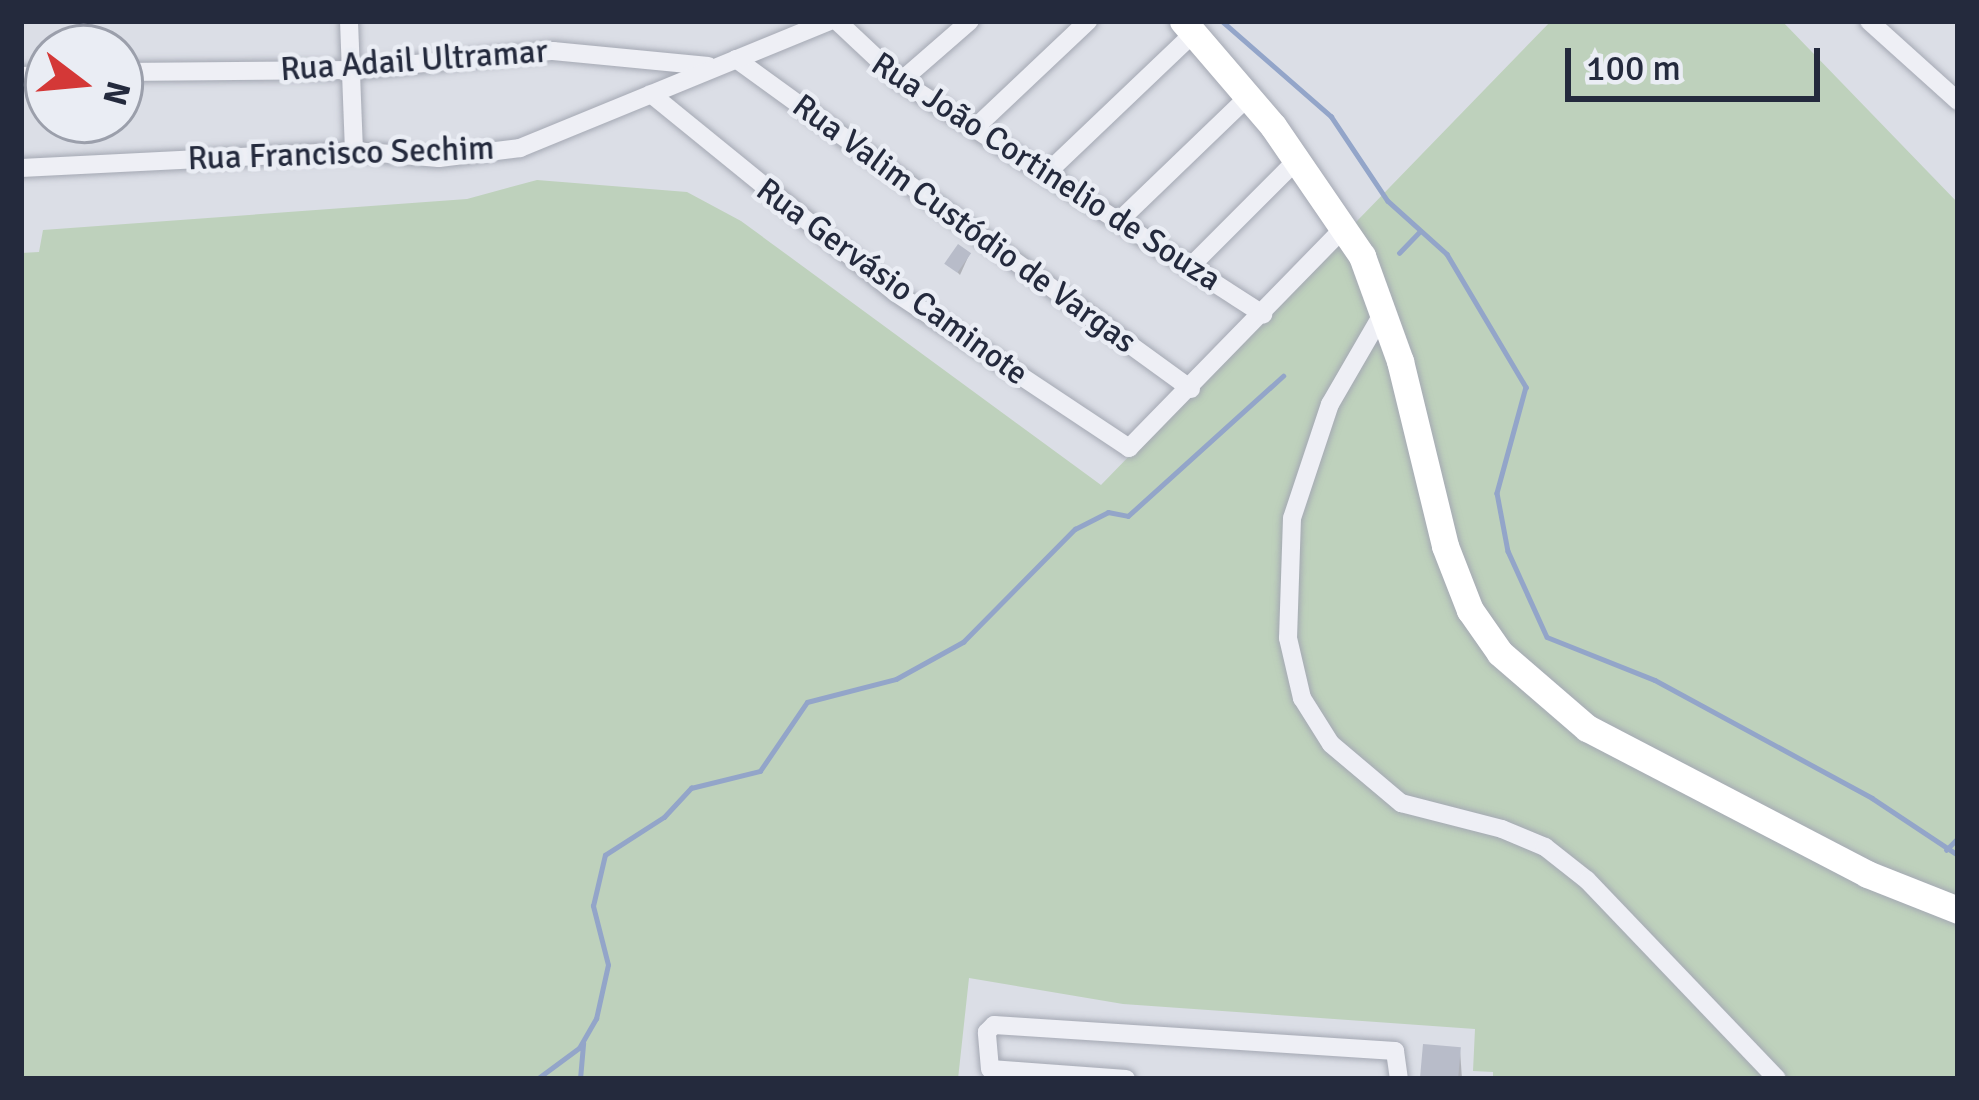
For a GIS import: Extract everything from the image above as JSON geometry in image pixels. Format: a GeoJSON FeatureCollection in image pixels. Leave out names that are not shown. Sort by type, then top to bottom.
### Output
{"type":"FeatureCollection","features":[{"type":"Feature","properties":{"kind":"street"},"geometry":{"type":"LineString","coordinates":[[349,21],[354,151]]}},
{"type":"Feature","properties":{"kind":"street"},"geometry":{"type":"LineString","coordinates":[[708,65],[736,59],[833,21]]}},
{"type":"Feature","properties":{"kind":"street","name":"Rua João Cortinelio de Souza"},"geometry":{"type":"LineString","coordinates":[[833,21],[901,81],[1049,171],[1263,314]]}},
{"type":"Feature","properties":{"kind":"street"},"geometry":{"type":"LineString","coordinates":[[901,81],[970,21]]}},
{"type":"Feature","properties":{"kind":"street"},"geometry":{"type":"LineString","coordinates":[[977,126],[1088,21]]}},
{"type":"Feature","properties":{"kind":"street"},"geometry":{"type":"LineString","coordinates":[[1869,21],[1958,101]]}},
{"type":"Feature","properties":{"kind":"street"},"geometry":{"type":"LineString","coordinates":[[1049,171],[1188,27],[1250,96],[1346,226],[1384,311],[1445,546],[1471,610],[1500,653],[1587,728],[1867,874],[1958,910]]}},
{"type":"Feature","properties":{"kind":"street","name":"Rua Adail Ultramar"},"geometry":{"type":"LineString","coordinates":[[144,72],[351,70],[553,51],[708,65]]}},
{"type":"Feature","properties":{"kind":"street","name":"Rua Valim Custódio de Vargas"},"geometry":{"type":"LineString","coordinates":[[736,59],[1191,389]]}},
{"type":"Feature","properties":{"kind":"street","name":"Rua Francisco Sechim"},"geometry":{"type":"LineString","coordinates":[[21,167],[354,151],[439,158],[520,148],[708,65]]}},
{"type":"Feature","properties":{"kind":"street","name":"Rua Gervásio Caminote"},"geometry":{"type":"LineString","coordinates":[[651,94],[896,293],[1120,446],[1142,441],[1191,389]]}},
{"type":"Feature","properties":{"kind":"street"},"geometry":{"type":"LineString","coordinates":[[1120,220],[1250,96]]}},
{"type":"Feature","properties":{"kind":"street"},"geometry":{"type":"LineString","coordinates":[[1191,266],[1298,159]]}},
{"type":"Feature","properties":{"kind":"street"},"geometry":{"type":"LineString","coordinates":[[1191,389],[1346,226]]}},
{"type":"Feature","properties":{"kind":"street"},"geometry":{"type":"LineString","coordinates":[[1384,311],[1330,404],[1292,518],[1288,638],[1302,698],[1331,744],[1401,803],[1502,829],[1544,847],[1587,880],[1777,1079]]}},
{"type":"Feature","properties":{"kind":"street"},"geometry":{"type":"LineString","coordinates":[[1126,1079],[989,1069],[987,1032],[994,1025],[1387,1050],[1400,1057],[1399,1079]]}},
{"type":"Feature","properties":{"kind":"green space"},"geometry":{"type":"Polygon","coordinates":[[[1551,21],[1782,21],[1958,203],[1958,1079],[1493,1079],[1493,1072],[1473,1071],[1475,1029],[1123,1004],[969,978],[958,1079],[21,1079],[21,253],[39,252],[43,230],[467,199],[537,180],[687,192],[741,221],[1101,485],[1551,21]]]}},
{"type":"Feature","properties":{"kind":"building"},"geometry":{"type":"Polygon","coordinates":[[[958,244],[971,253],[957,273],[944,264],[958,244]]]}},
{"type":"Feature","properties":{"kind":"building"},"geometry":{"type":"Polygon","coordinates":[[[1423,1044],[1461,1047],[1458,1079],[1420,1079],[1423,1044]]]}},
{"type":"Feature","properties":{"kind":"waterway"},"geometry":{"type":"LineString","coordinates":[[1222,21],[1331,116],[1388,201],[1447,254],[1526,387],[1497,493],[1508,551],[1547,637],[1655,680],[1872,798],[1958,855]]}},
{"type":"Feature","properties":{"kind":"waterway"},"geometry":{"type":"LineString","coordinates":[[1399,253],[1420,231]]}},
{"type":"Feature","properties":{"kind":"waterway"},"geometry":{"type":"LineString","coordinates":[[537,1079],[579,1048],[596,1019],[608,965],[593,906],[605,855],[664,817],[691,788],[760,771],[807,702],[896,679],[963,642],[1075,529],[1108,512],[1128,516],[1283,376]]}},
{"type":"Feature","properties":{"kind":"waterway"},"geometry":{"type":"LineString","coordinates":[[1946,850],[1958,838]]}},
{"type":"Feature","properties":{"kind":"waterway"},"geometry":{"type":"LineString","coordinates":[[580,1079],[583,1043]]}}]}
